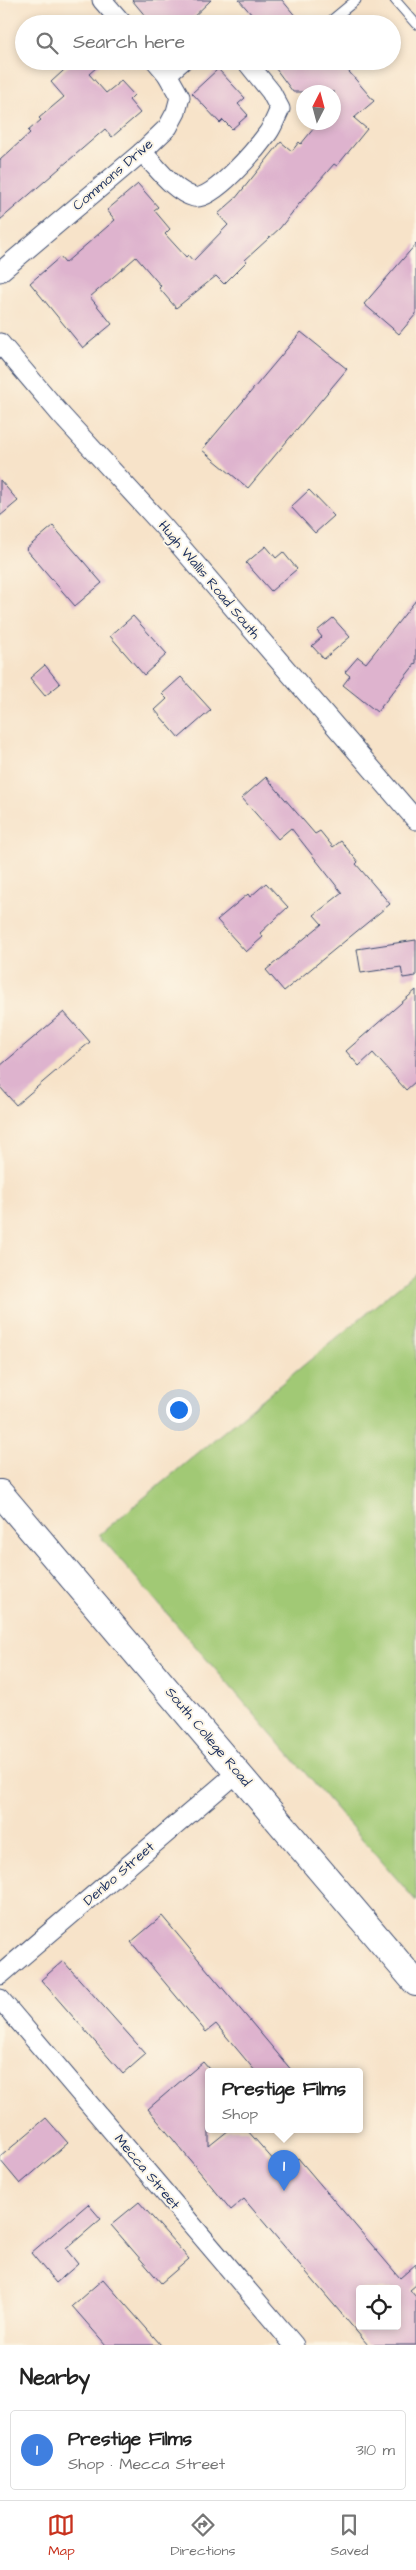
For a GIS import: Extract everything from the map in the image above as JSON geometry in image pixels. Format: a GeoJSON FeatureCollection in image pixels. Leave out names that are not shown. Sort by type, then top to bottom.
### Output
{"type":"FeatureCollection","features":[{"type":"Feature","properties":{"kind":"street"},"geometry":{"type":"LineString","coordinates":[[102,0],[115,15]]}},
{"type":"Feature","properties":{"kind":"street","name":"Commons Drive"},"geometry":{"type":"LineString","coordinates":[[0,272],[142,152],[168,127],[176,112],[180,97],[163,70]]}},
{"type":"Feature","properties":{"kind":"street"},"geometry":{"type":"LineString","coordinates":[[142,152],[183,192],[196,198],[206,196],[217,189],[268,133],[280,109],[271,92],[253,70]]}},
{"type":"Feature","properties":{"kind":"street","name":"Hugh Wallis Road South"},"geometry":{"type":"LineString","coordinates":[[0,343],[62,416],[162,524],[416,820]]}},
{"type":"Feature","properties":{"kind":"street","name":"South College Road"},"geometry":{"type":"LineString","coordinates":[[0,1493],[416,1982]]}},
{"type":"Feature","properties":{"kind":"street","name":"Denbo Street"},"geometry":{"type":"LineString","coordinates":[[0,1975],[238,1772]]}},
{"type":"Feature","properties":{"kind":"street","name":"Mecca Street"},"geometry":{"type":"LineString","coordinates":[[0,1999],[294,2345]]}},
{"type":"Feature","properties":{"kind":"lane"},"geometry":{"type":"LineString","coordinates":[[338,15],[356,0]]}},
{"type":"Feature","properties":{"kind":"lane"},"geometry":{"type":"LineString","coordinates":[[396,0],[416,24]]}},
{"type":"Feature","properties":{"kind":"green space"},"geometry":{"type":"Polygon","coordinates":[[[416,1272],[416,1901],[99,1535],[416,1272]]]}},
{"type":"Feature","properties":{"kind":"building"},"geometry":{"type":"Polygon","coordinates":[[[132,0],[211,0],[195,15],[144,15],[132,0]]]}},
{"type":"Feature","properties":{"kind":"building"},"geometry":{"type":"Polygon","coordinates":[[[239,0],[282,0],[294,15],[252,15],[239,0]]]}},
{"type":"Feature","properties":{"kind":"building"},"geometry":{"type":"Polygon","coordinates":[[[64,70],[94,70],[89,74],[106,93],[121,81],[134,95],[129,100],[140,113],[112,137],[105,129],[0,220],[0,160],[30,133],[28,131],[41,120],[39,118],[64,97],[51,82],[64,70]]]}},
{"type":"Feature","properties":{"kind":"building"},"geometry":{"type":"Polygon","coordinates":[[[219,70],[245,98],[238,104],[248,115],[232,129],[223,120],[220,123],[192,93],[219,70]]]}},
{"type":"Feature","properties":{"kind":"building"},"geometry":{"type":"Polygon","coordinates":[[[277,70],[347,70],[374,101],[354,118],[367,129],[337,166],[334,164],[280,228],[245,260],[247,261],[224,284],[216,276],[176,308],[159,288],[161,286],[136,257],[90,297],[112,324],[83,348],[30,283],[60,257],[65,263],[115,220],[107,210],[138,184],[158,207],[154,210],[170,229],[165,234],[186,257],[188,255],[193,261],[228,225],[218,214],[235,199],[281,142],[292,151],[299,142],[301,144],[312,130],[341,130],[341,85],[296,85],[296,92],[293,92],[277,70]]]}},
{"type":"Feature","properties":{"kind":"building"},"geometry":{"type":"Polygon","coordinates":[[[416,244],[416,314],[399,334],[364,304],[416,244]]]}},
{"type":"Feature","properties":{"kind":"building"},"geometry":{"type":"Polygon","coordinates":[[[301,332],[347,369],[248,488],[202,450],[301,332]]]}},
{"type":"Feature","properties":{"kind":"building"},"geometry":{"type":"Polygon","coordinates":[[[0,480],[18,501],[0,516],[0,480]]]}},
{"type":"Feature","properties":{"kind":"building"},"geometry":{"type":"Polygon","coordinates":[[[309,490],[334,516],[315,533],[291,507],[309,490]]]}},
{"type":"Feature","properties":{"kind":"building"},"geometry":{"type":"Polygon","coordinates":[[[53,526],[102,583],[75,606],[26,549],[53,526]]]}},
{"type":"Feature","properties":{"kind":"building"},"geometry":{"type":"Polygon","coordinates":[[[266,546],[276,558],[283,552],[297,569],[271,591],[246,563],[266,546]]]}},
{"type":"Feature","properties":{"kind":"building"},"geometry":{"type":"Polygon","coordinates":[[[416,600],[416,663],[377,712],[343,685],[350,676],[345,672],[358,657],[366,663],[416,600]]]}},
{"type":"Feature","properties":{"kind":"building"},"geometry":{"type":"Polygon","coordinates":[[[133,616],[167,654],[144,675],[110,636],[133,616]]]}},
{"type":"Feature","properties":{"kind":"building"},"geometry":{"type":"Polygon","coordinates":[[[333,618],[350,637],[324,659],[312,646],[322,637],[317,631],[333,618]]]}},
{"type":"Feature","properties":{"kind":"building"},"geometry":{"type":"Polygon","coordinates":[[[45,665],[60,684],[45,696],[30,678],[45,665]]]}},
{"type":"Feature","properties":{"kind":"building"},"geometry":{"type":"Polygon","coordinates":[[[181,677],[211,710],[179,738],[155,710],[167,699],[162,694],[181,677]]]}},
{"type":"Feature","properties":{"kind":"building"},"geometry":{"type":"Polygon","coordinates":[[[266,777],[315,834],[320,831],[333,847],[341,841],[358,862],[356,864],[390,904],[284,991],[266,970],[322,924],[314,915],[342,893],[291,828],[278,839],[242,798],[266,777]]]}},
{"type":"Feature","properties":{"kind":"building"},"geometry":{"type":"Polygon","coordinates":[[[266,883],[288,907],[260,933],[263,937],[246,952],[217,920],[248,894],[250,897],[266,883]]]}},
{"type":"Feature","properties":{"kind":"building"},"geometry":{"type":"Polygon","coordinates":[[[416,940],[416,976],[403,978],[401,967],[361,973],[357,949],[416,940]]]}},
{"type":"Feature","properties":{"kind":"building"},"geometry":{"type":"Polygon","coordinates":[[[416,990],[416,1081],[406,1090],[373,1053],[359,1066],[346,1051],[416,990]]]}},
{"type":"Feature","properties":{"kind":"building"},"geometry":{"type":"Polygon","coordinates":[[[64,1012],[90,1042],[16,1105],[0,1087],[0,1066],[64,1012]]]}},
{"type":"Feature","properties":{"kind":"building"},"geometry":{"type":"Polygon","coordinates":[[[162,1916],[290,2068],[253,2068],[216,2024],[206,2032],[131,1942],[162,1916]]]}},
{"type":"Feature","properties":{"kind":"building"},"geometry":{"type":"Polygon","coordinates":[[[63,1961],[146,2054],[123,2074],[41,1980],[63,1961]]]}},
{"type":"Feature","properties":{"kind":"building"},"geometry":{"type":"Polygon","coordinates":[[[203,2062],[208,2068],[205,2068],[205,2133],[209,2133],[209,2146],[225,2133],[250,2133],[283,2171],[298,2158],[400,2278],[416,2264],[416,2285],[410,2290],[416,2297],[416,2345],[368,2345],[244,2199],[231,2210],[148,2109],[203,2062]]]}},
{"type":"Feature","properties":{"kind":"building"},"geometry":{"type":"Polygon","coordinates":[[[46,2118],[68,2143],[20,2184],[0,2160],[0,2157],[46,2118]]]}},
{"type":"Feature","properties":{"kind":"building"},"geometry":{"type":"Polygon","coordinates":[[[139,2202],[189,2259],[161,2283],[111,2225],[139,2202]]]}},
{"type":"Feature","properties":{"kind":"building"},"geometry":{"type":"Polygon","coordinates":[[[88,2204],[101,2219],[66,2249],[78,2264],[56,2283],[31,2253],[88,2204]]]}},
{"type":"Feature","properties":{"kind":"building"},"geometry":{"type":"Polygon","coordinates":[[[103,2279],[161,2345],[106,2345],[72,2306],[103,2279]]]}},
{"type":"Feature","properties":{"kind":"place","name":"Prestige Films"},"geometry":{"type":"Point","coordinates":[284,2191]}}]}
